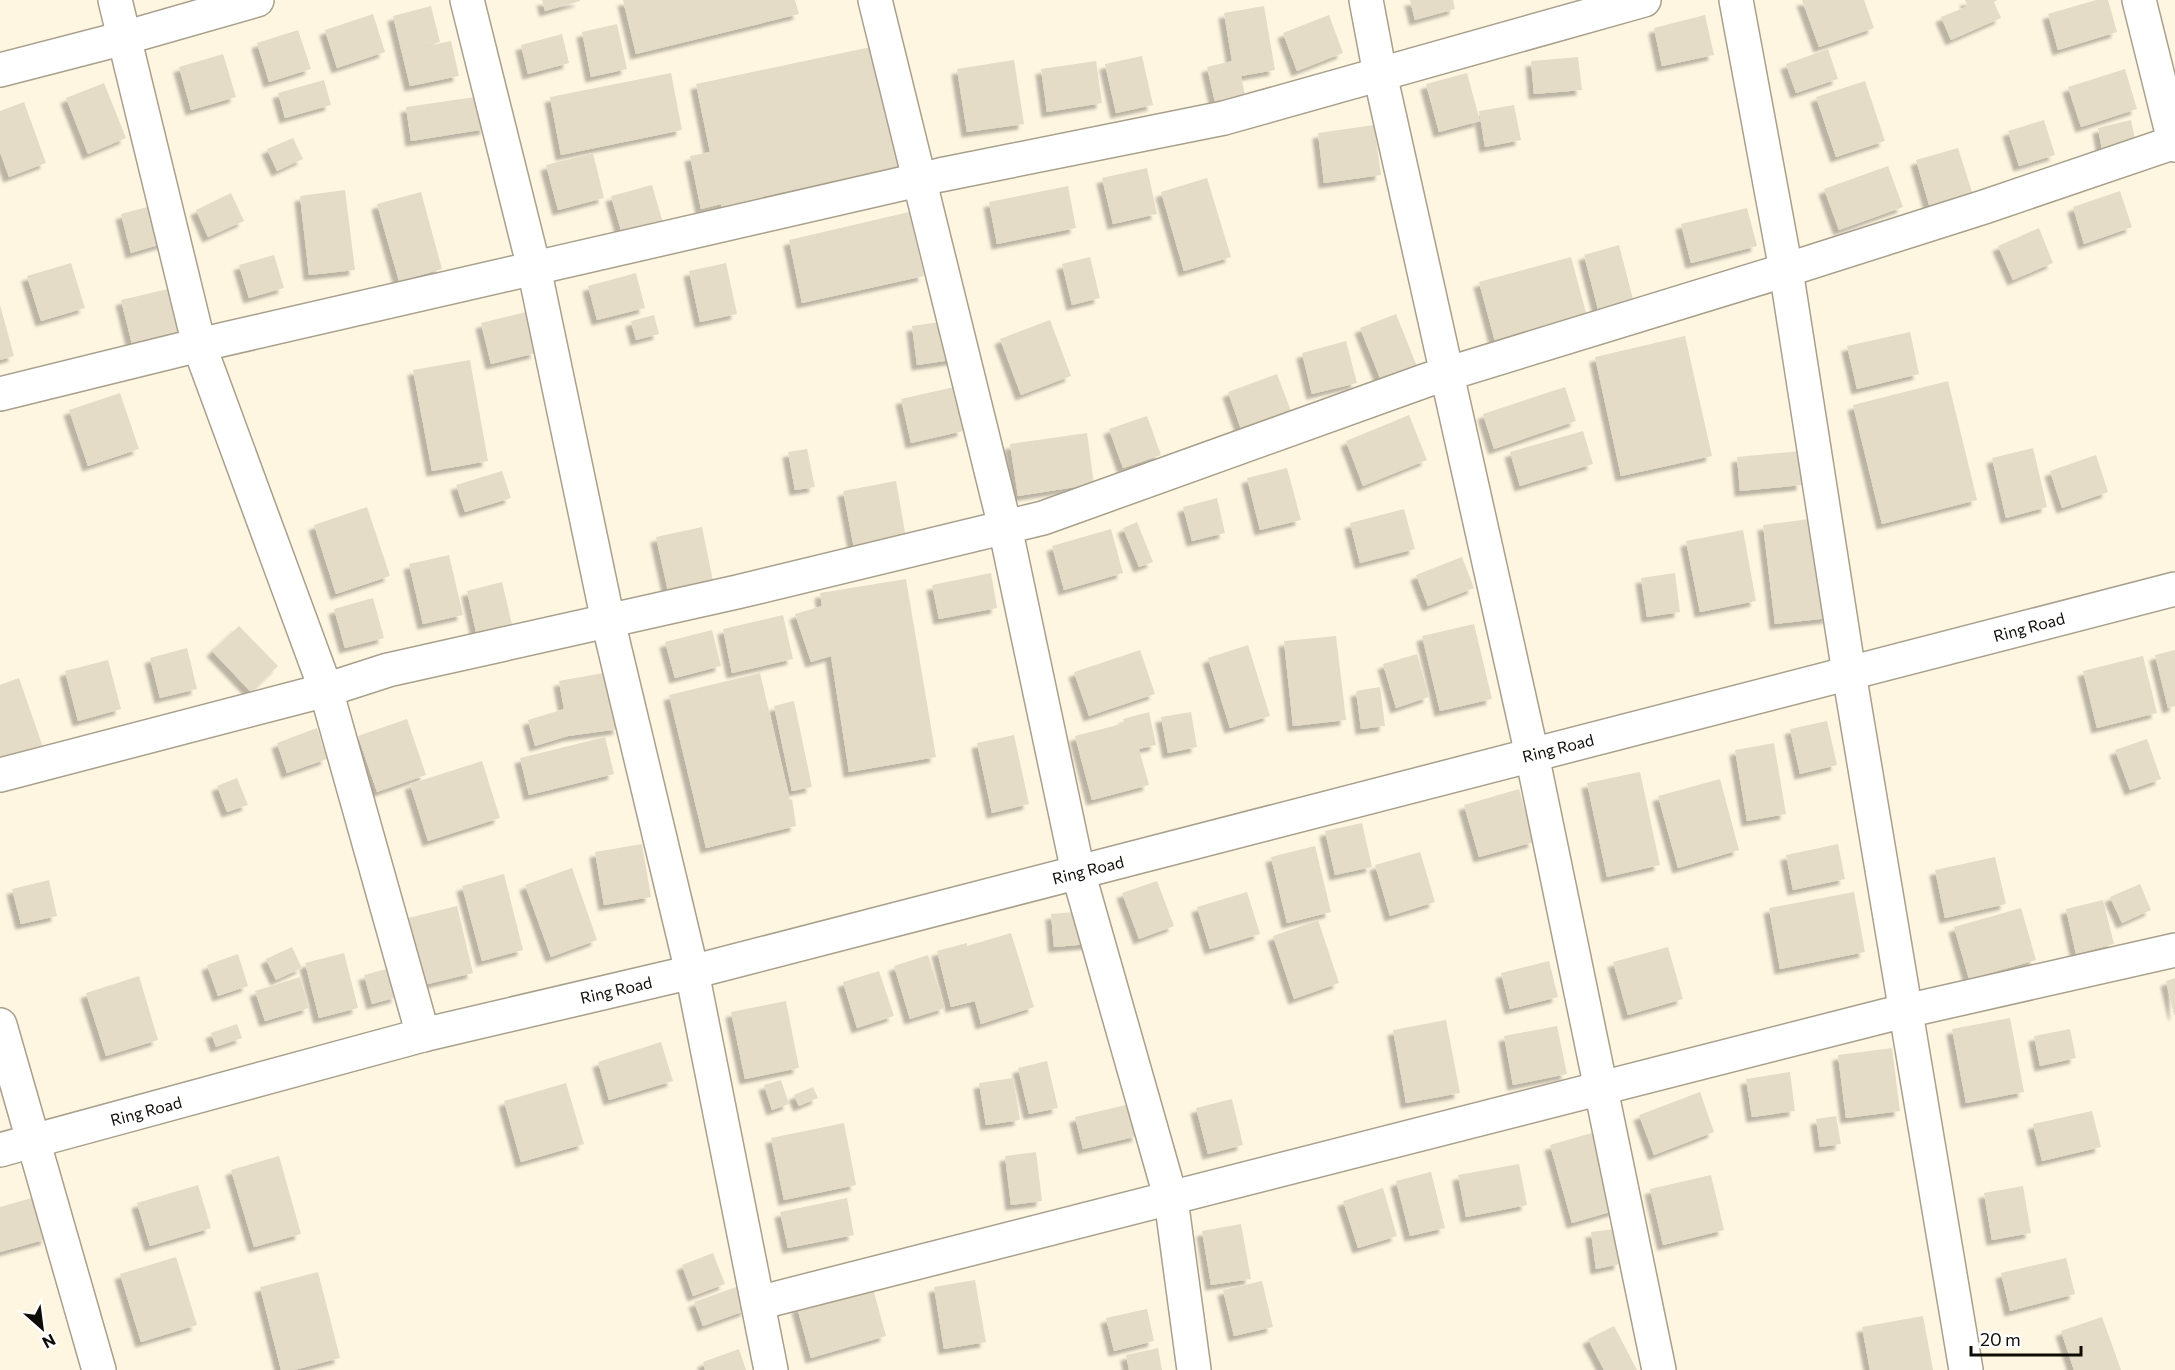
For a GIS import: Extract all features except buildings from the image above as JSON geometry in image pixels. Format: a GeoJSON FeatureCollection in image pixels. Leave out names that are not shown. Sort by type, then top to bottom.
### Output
{"type":"FeatureCollection","features":[{"type":"Feature","properties":{"kind":"street"},"geometry":{"type":"LineString","coordinates":[[115,0],[199,345],[326,690],[423,1035]]}},
{"type":"Feature","properties":{"kind":"street"},"geometry":{"type":"LineString","coordinates":[[0,70],[258,0]]}},
{"type":"Feature","properties":{"kind":"street"},"geometry":{"type":"LineString","coordinates":[[467,0],[534,268],[608,621],[693,972],[771,1370]]}},
{"type":"Feature","properties":{"kind":"street"},"geometry":{"type":"LineString","coordinates":[[874,0],[1005,527],[1078,872],[1171,1199],[1194,1370]]}},
{"type":"Feature","properties":{"kind":"street"},"geometry":{"type":"LineString","coordinates":[[1366,0],[1380,74],[1532,755],[1659,1370]]}},
{"type":"Feature","properties":{"kind":"street"},"geometry":{"type":"LineString","coordinates":[[0,394],[199,345],[918,180],[1224,118],[1644,0]]}},
{"type":"Feature","properties":{"kind":"street"},"geometry":{"type":"LineString","coordinates":[[1736,0],[1786,270],[1850,673],[1966,1370]]}},
{"type":"Feature","properties":{"kind":"street"},"geometry":{"type":"LineString","coordinates":[[0,775],[326,690],[388,670],[608,621],[1043,518],[1447,375],[1786,270],[2175,143],[2139,0]]}},
{"type":"Feature","properties":{"kind":"street","name":"Ring Road"},"geometry":{"type":"LineString","coordinates":[[0,1150],[423,1035],[693,972],[2175,589]]}},
{"type":"Feature","properties":{"kind":"street"},"geometry":{"type":"LineString","coordinates":[[758,1303],[1906,1011],[2175,950]]}},
{"type":"Feature","properties":{"kind":"street"},"geometry":{"type":"LineString","coordinates":[[0,1025],[99,1370]]}}]}
